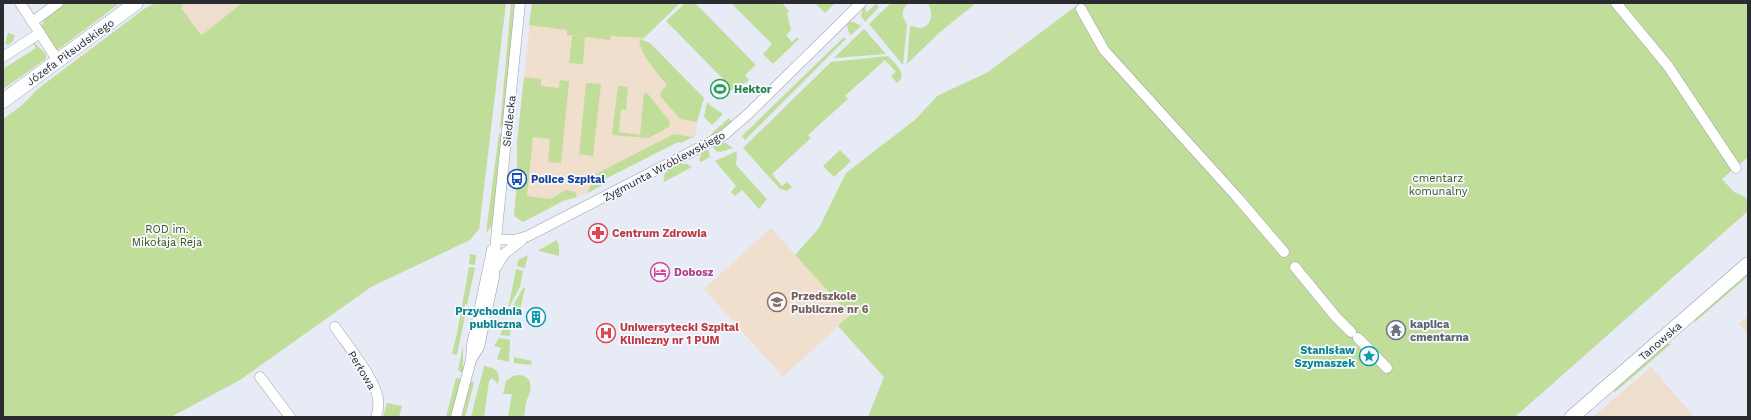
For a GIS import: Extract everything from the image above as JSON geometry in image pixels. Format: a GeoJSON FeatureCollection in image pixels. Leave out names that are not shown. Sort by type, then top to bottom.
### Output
{"type":"FeatureCollection","features":[{"type":"Feature","properties":{"kind":"main road","name":"Józefa Piłsudskiego"},"geometry":{"type":"LineString","coordinates":[[3,101],[58,62],[136,3]]}},
{"type":"Feature","properties":{"kind":"main road","name":"Tanowska"},"geometry":{"type":"LineString","coordinates":[[1572,417],[1748,264]]}},
{"type":"Feature","properties":{"kind":"street"},"geometry":{"type":"LineString","coordinates":[[20,3],[58,62]]}},
{"type":"Feature","properties":{"kind":"street"},"geometry":{"type":"LineString","coordinates":[[32,22],[58,3]]}},
{"type":"Feature","properties":{"kind":"street","name":"Siedlecka"},"geometry":{"type":"LineString","coordinates":[[496,271],[496,239],[520,3]]}},
{"type":"Feature","properties":{"kind":"street","name":"Zygmunta Wróblewskiego"},"geometry":{"type":"LineString","coordinates":[[496,239],[514,240],[528,236],[724,135],[747,116],[861,3]]}},
{"type":"Feature","properties":{"kind":"street"},"geometry":{"type":"LineString","coordinates":[[1616,3],[1668,66],[1736,168]]}},
{"type":"Feature","properties":{"kind":"street"},"geometry":{"type":"LineString","coordinates":[[1081,9],[1104,50],[1237,197],[1284,252]]}},
{"type":"Feature","properties":{"kind":"street"},"geometry":{"type":"LineString","coordinates":[[3,57],[40,33]]}},
{"type":"Feature","properties":{"kind":"street","name":"Siedlecka"},"geometry":{"type":"LineString","coordinates":[[471,360],[479,347],[496,271],[500,260],[504,254],[528,236]]}},
{"type":"Feature","properties":{"kind":"street","name":"Siedlecka"},"geometry":{"type":"LineString","coordinates":[[456,417],[471,360],[473,338],[487,270],[496,239]]}},
{"type":"Feature","properties":{"kind":"street"},"geometry":{"type":"LineString","coordinates":[[1295,266],[1336,317],[1387,368]]}},
{"type":"Feature","properties":{"kind":"street","name":"Perłowa"},"geometry":{"type":"LineString","coordinates":[[335,326],[375,389],[378,398],[376,417]]}},
{"type":"Feature","properties":{"kind":"street"},"geometry":{"type":"LineString","coordinates":[[260,377],[290,417]]}},
{"type":"Feature","properties":{"kind":"shaded area"},"geometry":{"type":"Polygon","coordinates":[[[176,3],[242,3],[202,35],[176,3]]]}},
{"type":"Feature","properties":{"kind":"shaded area"},"geometry":{"type":"Polygon","coordinates":[[[532,3],[648,3],[642,50],[652,61],[651,66],[697,122],[695,136],[681,143],[678,142],[607,178],[604,184],[588,193],[563,201],[523,222],[514,216],[517,182],[519,182],[519,174],[517,173],[517,143],[532,3]]]}},
{"type":"Feature","properties":{"kind":"shaded area","name":"Przedszkole Publiczne nr 6"},"geometry":{"type":"Polygon","coordinates":[[[771,228],[850,315],[783,377],[704,289],[771,228]]]}},
{"type":"Feature","properties":{"kind":"shaded area"},"geometry":{"type":"Polygon","coordinates":[[[1748,316],[1748,335],[1739,324],[1748,316]]]}},
{"type":"Feature","properties":{"kind":"shaded area"},"geometry":{"type":"Polygon","coordinates":[[[1651,367],[1694,417],[1593,417],[1651,367]]]}},
{"type":"Feature","properties":{"kind":"green space"},"geometry":{"type":"Polygon","coordinates":[[[62,3],[120,3],[55,52],[41,27],[46,16],[62,3]]]}},
{"type":"Feature","properties":{"kind":"green space","name":"ROD im. Mikołaja Reja"},"geometry":{"type":"Polygon","coordinates":[[[156,3],[181,3],[183,6],[181,8],[202,35],[242,3],[506,3],[479,229],[470,240],[371,287],[240,380],[171,417],[3,417],[3,119],[20,107],[39,88],[144,9],[156,3]]]}},
{"type":"Feature","properties":{"kind":"green space"},"geometry":{"type":"Polygon","coordinates":[[[511,3],[514,3],[513,21],[503,127],[500,127],[511,3]]]}},
{"type":"Feature","properties":{"kind":"green space"},"geometry":{"type":"Polygon","coordinates":[[[532,3],[680,3],[644,38],[611,36],[610,40],[585,37],[583,64],[569,63],[572,36],[583,36],[567,35],[567,30],[529,25],[532,3]]]}},
{"type":"Feature","properties":{"kind":"green space"},"geometry":{"type":"Polygon","coordinates":[[[685,3],[695,3],[755,64],[755,66],[745,75],[749,80],[747,82],[725,93],[723,91],[729,85],[666,21],[685,3]]]}},
{"type":"Feature","properties":{"kind":"green space"},"geometry":{"type":"Polygon","coordinates":[[[731,3],[782,3],[789,11],[787,14],[791,30],[786,35],[792,42],[797,37],[799,39],[773,64],[763,54],[772,44],[731,3]]]}},
{"type":"Feature","properties":{"kind":"green space"},"geometry":{"type":"Polygon","coordinates":[[[815,3],[835,3],[825,13],[815,3]]]}},
{"type":"Feature","properties":{"kind":"green space"},"geometry":{"type":"Polygon","coordinates":[[[891,3],[908,3],[903,10],[903,17],[907,24],[903,65],[869,24],[891,3]]]}},
{"type":"Feature","properties":{"kind":"green space"},"geometry":{"type":"Polygon","coordinates":[[[928,3],[976,3],[939,33],[907,64],[910,26],[920,28],[924,27],[930,22],[931,10],[928,3]]]}},
{"type":"Feature","properties":{"kind":"green space","name":"cmentarz komunalny"},"geometry":{"type":"Polygon","coordinates":[[[1080,3],[1748,3],[1748,157],[1722,179],[1734,192],[1745,197],[1748,201],[1748,211],[1515,417],[868,417],[884,377],[838,326],[850,315],[795,255],[819,228],[846,173],[916,119],[937,96],[988,72],[1080,3]]]}},
{"type":"Feature","properties":{"kind":"green space"},"geometry":{"type":"Polygon","coordinates":[[[876,4],[879,7],[865,22],[861,16],[863,8],[865,6],[866,13],[876,4]]]}},
{"type":"Feature","properties":{"kind":"green space"},"geometry":{"type":"Polygon","coordinates":[[[848,22],[854,22],[861,26],[851,35],[848,31],[848,22]]]}},
{"type":"Feature","properties":{"kind":"green space"},"geometry":{"type":"Polygon","coordinates":[[[864,29],[886,54],[834,58],[864,29]]]}},
{"type":"Feature","properties":{"kind":"green space"},"geometry":{"type":"Polygon","coordinates":[[[8,33],[15,35],[13,41],[8,45],[5,44],[8,33]]]}},
{"type":"Feature","properties":{"kind":"green space"},"geometry":{"type":"Polygon","coordinates":[[[844,37],[846,39],[745,140],[742,136],[844,37]]]}},
{"type":"Feature","properties":{"kind":"green space"},"geometry":{"type":"Polygon","coordinates":[[[640,39],[650,43],[704,98],[697,122],[680,119],[660,96],[662,90],[667,85],[654,70],[645,56],[640,44],[640,39]]]}},
{"type":"Feature","properties":{"kind":"green space"},"geometry":{"type":"Polygon","coordinates":[[[33,41],[46,55],[46,59],[3,89],[3,69],[36,48],[32,42],[33,41]]]}},
{"type":"Feature","properties":{"kind":"green space"},"geometry":{"type":"Polygon","coordinates":[[[888,56],[900,69],[902,76],[900,80],[897,83],[891,76],[896,72],[885,60],[845,96],[848,99],[808,135],[811,138],[772,174],[782,186],[787,182],[792,187],[787,191],[780,189],[743,148],[831,62],[888,56]]]}},
{"type":"Feature","properties":{"kind":"green space"},"geometry":{"type":"Polygon","coordinates":[[[524,77],[541,79],[541,86],[559,88],[560,80],[569,81],[561,163],[548,162],[550,139],[533,137],[527,196],[550,199],[566,190],[575,192],[577,197],[563,201],[523,222],[514,216],[517,182],[519,182],[519,174],[517,173],[517,143],[524,77]]]}},
{"type":"Feature","properties":{"kind":"green space"},"geometry":{"type":"Polygon","coordinates":[[[586,83],[601,84],[593,156],[579,154],[586,83]]]}},
{"type":"Feature","properties":{"kind":"green space"},"geometry":{"type":"Polygon","coordinates":[[[618,86],[628,87],[626,110],[621,109],[619,132],[640,135],[644,93],[648,94],[670,122],[669,127],[648,138],[612,135],[618,86]]]}},
{"type":"Feature","properties":{"kind":"green space"},"geometry":{"type":"Polygon","coordinates":[[[707,102],[723,114],[712,125],[704,117],[707,102]]]}},
{"type":"Feature","properties":{"kind":"green space"},"geometry":{"type":"Polygon","coordinates":[[[729,118],[732,122],[711,137],[712,133],[729,118]]]}},
{"type":"Feature","properties":{"kind":"green space"},"geometry":{"type":"Polygon","coordinates":[[[499,133],[502,134],[492,225],[486,233],[499,133]]]}},
{"type":"Feature","properties":{"kind":"green space"},"geometry":{"type":"Polygon","coordinates":[[[674,134],[691,137],[695,136],[681,143],[678,142],[607,178],[604,184],[588,193],[594,175],[674,134]]]}},
{"type":"Feature","properties":{"kind":"green space"},"geometry":{"type":"Polygon","coordinates":[[[720,143],[726,143],[733,148],[720,152],[716,151],[713,146],[720,143]]]}},
{"type":"Feature","properties":{"kind":"green space"},"geometry":{"type":"Polygon","coordinates":[[[708,149],[710,157],[701,162],[699,160],[701,154],[708,149]]]}},
{"type":"Feature","properties":{"kind":"green space"},"geometry":{"type":"Polygon","coordinates":[[[840,150],[851,161],[834,177],[823,166],[840,150]]]}},
{"type":"Feature","properties":{"kind":"green space"},"geometry":{"type":"Polygon","coordinates":[[[735,152],[737,153],[736,165],[767,199],[759,209],[742,190],[735,196],[731,192],[736,186],[715,161],[735,152]]]}},
{"type":"Feature","properties":{"kind":"green space"},"geometry":{"type":"Polygon","coordinates":[[[680,164],[687,164],[692,167],[664,182],[664,175],[680,164]]]}},
{"type":"Feature","properties":{"kind":"green space"},"geometry":{"type":"Polygon","coordinates":[[[557,240],[559,246],[559,256],[539,251],[539,250],[557,240]]]}},
{"type":"Feature","properties":{"kind":"green space"},"geometry":{"type":"Polygon","coordinates":[[[470,254],[476,255],[475,265],[469,264],[470,254]]]}},
{"type":"Feature","properties":{"kind":"green space"},"geometry":{"type":"Polygon","coordinates":[[[528,255],[525,268],[517,266],[518,260],[528,255]]]}},
{"type":"Feature","properties":{"kind":"green space"},"geometry":{"type":"Polygon","coordinates":[[[469,267],[475,268],[467,305],[465,304],[464,311],[466,311],[457,355],[452,354],[469,267]]]}},
{"type":"Feature","properties":{"kind":"green space"},"geometry":{"type":"Polygon","coordinates":[[[516,269],[523,271],[520,287],[508,309],[516,269]]]}},
{"type":"Feature","properties":{"kind":"green space"},"geometry":{"type":"Polygon","coordinates":[[[1748,271],[1748,276],[1694,323],[1695,319],[1748,271]]]}},
{"type":"Feature","properties":{"kind":"green space"},"geometry":{"type":"Polygon","coordinates":[[[523,288],[525,288],[520,311],[511,309],[523,288]]]}},
{"type":"Feature","properties":{"kind":"green space"},"geometry":{"type":"Polygon","coordinates":[[[504,326],[511,327],[510,336],[500,335],[504,326]]]}},
{"type":"Feature","properties":{"kind":"green space"},"geometry":{"type":"Polygon","coordinates":[[[499,338],[510,340],[509,362],[497,359],[501,348],[494,346],[499,338]]]}},
{"type":"Feature","properties":{"kind":"green space"},"geometry":{"type":"Polygon","coordinates":[[[1666,344],[1671,344],[1614,393],[1615,388],[1666,344]]]}},
{"type":"Feature","properties":{"kind":"green space"},"geometry":{"type":"Polygon","coordinates":[[[463,345],[463,370],[462,373],[458,370],[463,345]]]}},
{"type":"Feature","properties":{"kind":"green space"},"geometry":{"type":"Polygon","coordinates":[[[514,357],[532,361],[531,365],[514,363],[514,357]]]}},
{"type":"Feature","properties":{"kind":"green space"},"geometry":{"type":"Polygon","coordinates":[[[484,366],[497,371],[499,376],[498,384],[492,378],[489,381],[484,417],[471,417],[484,366]]]}},
{"type":"Feature","properties":{"kind":"green space"},"geometry":{"type":"Polygon","coordinates":[[[519,375],[528,378],[530,381],[530,393],[526,404],[524,417],[508,417],[512,394],[503,394],[506,381],[513,376],[519,375]]]}},
{"type":"Feature","properties":{"kind":"green space"},"geometry":{"type":"Polygon","coordinates":[[[456,378],[461,379],[451,417],[446,417],[456,378]]]}},
{"type":"Feature","properties":{"kind":"green space"},"geometry":{"type":"Polygon","coordinates":[[[471,381],[474,383],[465,417],[462,417],[471,381]]]}},
{"type":"Feature","properties":{"kind":"green space"},"geometry":{"type":"Polygon","coordinates":[[[387,403],[402,406],[399,417],[383,417],[387,403]]]}},
{"type":"Feature","properties":{"kind":"place","name":"Hektor"},"geometry":{"type":"Point","coordinates":[720,89]}},
{"type":"Feature","properties":{"kind":"place","name":"Police Szpital"},"geometry":{"type":"Point","coordinates":[517,179]}},
{"type":"Feature","properties":{"kind":"place","name":"Centrum Zdrowia"},"geometry":{"type":"Point","coordinates":[598,233]}},
{"type":"Feature","properties":{"kind":"place","name":"Dobosz"},"geometry":{"type":"Point","coordinates":[660,272]}},
{"type":"Feature","properties":{"kind":"place","name":"Przedszkole Publiczne nr 6"},"geometry":{"type":"Point","coordinates":[777,302]}},
{"type":"Feature","properties":{"kind":"place","name":"Przychodnia publiczna"},"geometry":{"type":"Point","coordinates":[536,317]}},
{"type":"Feature","properties":{"kind":"place","name":"kaplica cmentarna"},"geometry":{"type":"Point","coordinates":[1396,330]}},
{"type":"Feature","properties":{"kind":"place","name":"Uniwersytecki Szpital Kliniczny nr 1 PUM"},"geometry":{"type":"Point","coordinates":[606,333]}},
{"type":"Feature","properties":{"kind":"place","name":"Stanisław Szymaszek"},"geometry":{"type":"Point","coordinates":[1369,356]}}]}
